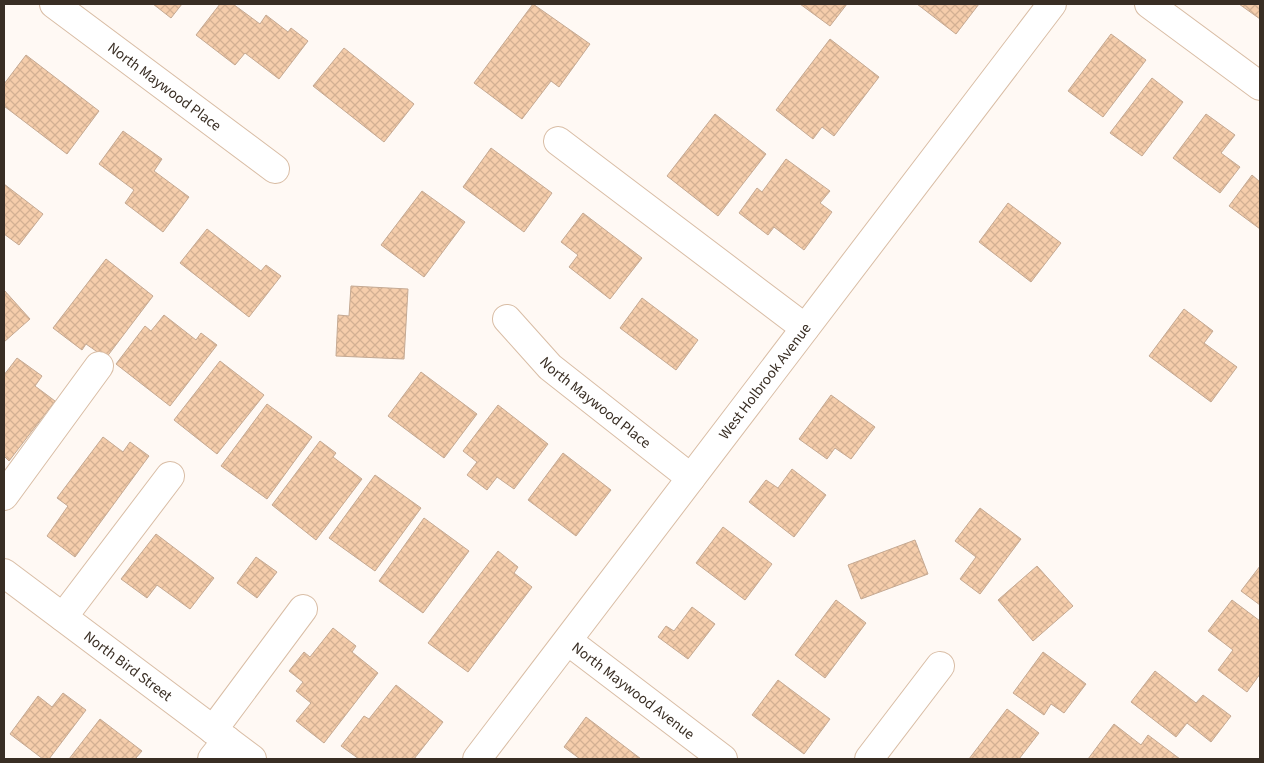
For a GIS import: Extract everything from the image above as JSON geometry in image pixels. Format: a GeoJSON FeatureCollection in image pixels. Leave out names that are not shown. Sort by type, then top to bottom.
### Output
{"type":"FeatureCollection","features":[{"type":"Feature","properties":{"kind":"street","name":"North Maywood Place"},"geometry":{"type":"LineString","coordinates":[[54,4],[276,169]]}},
{"type":"Feature","properties":{"kind":"street","name":"West Holbrook Avenue"},"geometry":{"type":"LineString","coordinates":[[477,759],[1052,4]]}},
{"type":"Feature","properties":{"kind":"street"},"geometry":{"type":"LineString","coordinates":[[1149,4],[1260,86]]}},
{"type":"Feature","properties":{"kind":"street"},"geometry":{"type":"LineString","coordinates":[[558,141],[805,328]]}},
{"type":"Feature","properties":{"kind":"street","name":"North Maywood Place"},"geometry":{"type":"LineString","coordinates":[[507,319],[550,367],[691,478]]}},
{"type":"Feature","properties":{"kind":"street"},"geometry":{"type":"LineString","coordinates":[[4,496],[99,366]]}},
{"type":"Feature","properties":{"kind":"street"},"geometry":{"type":"LineString","coordinates":[[63,617],[170,476]]}},
{"type":"Feature","properties":{"kind":"street","name":"North Bird Street"},"geometry":{"type":"LineString","coordinates":[[4,573],[63,617],[217,743],[252,759]]}},
{"type":"Feature","properties":{"kind":"street"},"geometry":{"type":"LineString","coordinates":[[217,743],[302,609]]}},
{"type":"Feature","properties":{"kind":"street","name":"North Maywood Avenue"},"geometry":{"type":"LineString","coordinates":[[568,641],[722,759]]}},
{"type":"Feature","properties":{"kind":"street"},"geometry":{"type":"LineString","coordinates":[[869,759],[940,666]]}},
{"type":"Feature","properties":{"kind":"building"},"geometry":{"type":"Polygon","coordinates":[[[153,4],[182,4],[171,18],[153,4]]]}},
{"type":"Feature","properties":{"kind":"building"},"geometry":{"type":"Polygon","coordinates":[[[220,4],[233,4],[260,24],[266,15],[288,32],[291,28],[308,41],[279,79],[245,53],[235,65],[196,35],[220,4]]]}},
{"type":"Feature","properties":{"kind":"building"},"geometry":{"type":"Polygon","coordinates":[[[533,4],[590,44],[559,87],[551,81],[522,119],[474,83],[533,4]]]}},
{"type":"Feature","properties":{"kind":"building"},"geometry":{"type":"Polygon","coordinates":[[[800,4],[847,4],[830,26],[800,4]]]}},
{"type":"Feature","properties":{"kind":"building"},"geometry":{"type":"Polygon","coordinates":[[[917,4],[979,4],[956,34],[917,4]]]}},
{"type":"Feature","properties":{"kind":"building"},"geometry":{"type":"Polygon","coordinates":[[[1239,4],[1260,4],[1260,19],[1239,4]]]}},
{"type":"Feature","properties":{"kind":"building"},"geometry":{"type":"Polygon","coordinates":[[[1111,34],[1146,60],[1103,117],[1068,91],[1111,34]]]}},
{"type":"Feature","properties":{"kind":"building"},"geometry":{"type":"Polygon","coordinates":[[[830,39],[879,77],[834,136],[822,127],[813,139],[776,110],[830,39]]]}},
{"type":"Feature","properties":{"kind":"building"},"geometry":{"type":"Polygon","coordinates":[[[344,48],[414,104],[384,142],[313,86],[344,48]]]}},
{"type":"Feature","properties":{"kind":"building"},"geometry":{"type":"Polygon","coordinates":[[[26,55],[99,111],[67,154],[4,106],[4,84],[26,55]]]}},
{"type":"Feature","properties":{"kind":"building"},"geometry":{"type":"Polygon","coordinates":[[[1152,78],[1183,102],[1142,156],[1110,133],[1152,78]]]}},
{"type":"Feature","properties":{"kind":"building"},"geometry":{"type":"Polygon","coordinates":[[[715,114],[766,154],[718,216],[667,176],[715,114]]]}},
{"type":"Feature","properties":{"kind":"building"},"geometry":{"type":"Polygon","coordinates":[[[1206,114],[1235,135],[1221,153],[1240,167],[1220,193],[1173,158],[1206,114]]]}},
{"type":"Feature","properties":{"kind":"building"},"geometry":{"type":"Polygon","coordinates":[[[123,131],[162,159],[154,171],[189,197],[163,232],[125,203],[134,190],[99,164],[123,131]]]}},
{"type":"Feature","properties":{"kind":"building"},"geometry":{"type":"Polygon","coordinates":[[[491,148],[552,193],[524,232],[463,187],[491,148]]]}},
{"type":"Feature","properties":{"kind":"building"},"geometry":{"type":"Polygon","coordinates":[[[786,159],[830,191],[820,203],[832,212],[804,250],[774,227],[768,235],[739,213],[757,188],[762,192],[786,159]]]}},
{"type":"Feature","properties":{"kind":"building"},"geometry":{"type":"Polygon","coordinates":[[[1252,175],[1260,182],[1260,229],[1229,206],[1252,175]]]}},
{"type":"Feature","properties":{"kind":"building"},"geometry":{"type":"Polygon","coordinates":[[[4,184],[43,214],[19,245],[4,234],[4,184]]]}},
{"type":"Feature","properties":{"kind":"building"},"geometry":{"type":"Polygon","coordinates":[[[422,191],[465,222],[424,277],[381,245],[422,191]]]}},
{"type":"Feature","properties":{"kind":"building"},"geometry":{"type":"Polygon","coordinates":[[[1008,203],[1061,243],[1031,282],[979,242],[1008,203]]]}},
{"type":"Feature","properties":{"kind":"building"},"geometry":{"type":"Polygon","coordinates":[[[583,213],[642,258],[610,299],[569,267],[578,255],[561,242],[583,213]]]}},
{"type":"Feature","properties":{"kind":"building"},"geometry":{"type":"Polygon","coordinates":[[[207,229],[261,271],[266,265],[281,276],[249,317],[180,263],[207,229]]]}},
{"type":"Feature","properties":{"kind":"building"},"geometry":{"type":"Polygon","coordinates":[[[106,259],[153,296],[106,358],[86,344],[82,350],[53,328],[106,259]]]}},
{"type":"Feature","properties":{"kind":"building"},"geometry":{"type":"Polygon","coordinates":[[[351,286],[408,289],[404,359],[336,356],[338,315],[349,316],[351,286]]]}},
{"type":"Feature","properties":{"kind":"building"},"geometry":{"type":"Polygon","coordinates":[[[4,290],[30,319],[4,342],[4,290]]]}},
{"type":"Feature","properties":{"kind":"building"},"geometry":{"type":"Polygon","coordinates":[[[642,298],[698,340],[676,370],[620,328],[642,298]]]}},
{"type":"Feature","properties":{"kind":"building"},"geometry":{"type":"Polygon","coordinates":[[[1184,309],[1213,331],[1204,343],[1237,367],[1211,402],[1149,356],[1184,309]]]}},
{"type":"Feature","properties":{"kind":"building"},"geometry":{"type":"Polygon","coordinates":[[[164,315],[196,340],[201,333],[217,345],[170,406],[116,364],[145,326],[151,331],[164,315]]]}},
{"type":"Feature","properties":{"kind":"building"},"geometry":{"type":"Polygon","coordinates":[[[17,358],[42,376],[35,386],[55,401],[9,461],[4,456],[4,375],[17,358]]]}},
{"type":"Feature","properties":{"kind":"building"},"geometry":{"type":"Polygon","coordinates":[[[220,361],[264,395],[217,454],[174,420],[220,361]]]}},
{"type":"Feature","properties":{"kind":"building"},"geometry":{"type":"Polygon","coordinates":[[[421,372],[477,414],[444,458],[388,416],[421,372]]]}},
{"type":"Feature","properties":{"kind":"building"},"geometry":{"type":"Polygon","coordinates":[[[831,395],[875,427],[851,459],[835,448],[827,459],[799,439],[831,395]]]}},
{"type":"Feature","properties":{"kind":"building"},"geometry":{"type":"Polygon","coordinates":[[[267,404],[312,437],[267,499],[221,466],[267,404]]]}},
{"type":"Feature","properties":{"kind":"building"},"geometry":{"type":"Polygon","coordinates":[[[498,405],[548,444],[514,489],[497,477],[487,490],[467,475],[477,462],[463,451],[498,405]]]}},
{"type":"Feature","properties":{"kind":"building"},"geometry":{"type":"Polygon","coordinates":[[[103,437],[123,452],[130,442],[149,456],[75,557],[47,536],[68,506],[57,498],[103,437]]]}},
{"type":"Feature","properties":{"kind":"building"},"geometry":{"type":"Polygon","coordinates":[[[320,441],[336,453],[333,457],[362,479],[316,540],[272,505],[320,441]]]}},
{"type":"Feature","properties":{"kind":"building"},"geometry":{"type":"Polygon","coordinates":[[[563,453],[611,490],[576,536],[528,500],[563,453]]]}},
{"type":"Feature","properties":{"kind":"building"},"geometry":{"type":"Polygon","coordinates":[[[792,469],[826,495],[794,537],[749,502],[766,480],[778,488],[792,469]]]}},
{"type":"Feature","properties":{"kind":"building"},"geometry":{"type":"Polygon","coordinates":[[[375,475],[421,508],[375,571],[329,538],[375,475]]]}},
{"type":"Feature","properties":{"kind":"building"},"geometry":{"type":"Polygon","coordinates":[[[980,508],[1021,539],[980,594],[960,579],[976,557],[955,541],[980,508]]]}},
{"type":"Feature","properties":{"kind":"building"},"geometry":{"type":"Polygon","coordinates":[[[424,518],[469,551],[423,613],[379,581],[424,518]]]}},
{"type":"Feature","properties":{"kind":"building"},"geometry":{"type":"Polygon","coordinates":[[[723,527],[772,564],[745,600],[696,563],[723,527]]]}},
{"type":"Feature","properties":{"kind":"building"},"geometry":{"type":"Polygon","coordinates":[[[156,534],[214,578],[190,609],[157,585],[147,598],[121,579],[156,534]]]}},
{"type":"Feature","properties":{"kind":"building"},"geometry":{"type":"Polygon","coordinates":[[[915,540],[928,574],[861,599],[848,565],[915,540]]]}},
{"type":"Feature","properties":{"kind":"building"},"geometry":{"type":"Polygon","coordinates":[[[498,551],[518,567],[514,573],[532,587],[468,672],[428,643],[498,551]]]}},
{"type":"Feature","properties":{"kind":"building"},"geometry":{"type":"Polygon","coordinates":[[[256,557],[277,572],[257,598],[237,583],[256,557]]]}},
{"type":"Feature","properties":{"kind":"building"},"geometry":{"type":"Polygon","coordinates":[[[1037,566],[1073,606],[1033,641],[998,600],[1037,566]]]}},
{"type":"Feature","properties":{"kind":"building"},"geometry":{"type":"Polygon","coordinates":[[[1260,566],[1260,605],[1241,591],[1260,566]]]}},
{"type":"Feature","properties":{"kind":"building"},"geometry":{"type":"Polygon","coordinates":[[[836,600],[866,623],[825,678],[795,655],[836,600]]]}},
{"type":"Feature","properties":{"kind":"building"},"geometry":{"type":"Polygon","coordinates":[[[1232,600],[1260,621],[1260,674],[1247,692],[1218,670],[1233,650],[1208,631],[1232,600]]]}},
{"type":"Feature","properties":{"kind":"building"},"geometry":{"type":"Polygon","coordinates":[[[692,607],[715,624],[688,659],[658,637],[666,626],[674,631],[692,607]]]}},
{"type":"Feature","properties":{"kind":"building"},"geometry":{"type":"Polygon","coordinates":[[[333,628],[356,646],[352,652],[378,673],[324,743],[296,721],[311,703],[296,691],[303,682],[289,671],[304,652],[310,657],[333,628]]]}},
{"type":"Feature","properties":{"kind":"building"},"geometry":{"type":"Polygon","coordinates":[[[1043,652],[1086,684],[1064,713],[1051,704],[1044,715],[1013,693],[1043,652]]]}},
{"type":"Feature","properties":{"kind":"building"},"geometry":{"type":"Polygon","coordinates":[[[1155,671],[1196,703],[1203,695],[1231,716],[1211,742],[1187,723],[1176,737],[1131,702],[1155,671]]]}},
{"type":"Feature","properties":{"kind":"building"},"geometry":{"type":"Polygon","coordinates":[[[778,680],[830,719],[804,754],[752,715],[778,680]]]}},
{"type":"Feature","properties":{"kind":"building"},"geometry":{"type":"Polygon","coordinates":[[[396,685],[443,722],[414,759],[359,759],[341,746],[364,716],[369,719],[396,685]]]}},
{"type":"Feature","properties":{"kind":"building"},"geometry":{"type":"Polygon","coordinates":[[[63,693],[86,710],[49,759],[43,759],[10,734],[38,696],[52,707],[63,693]]]}},
{"type":"Feature","properties":{"kind":"building"},"geometry":{"type":"Polygon","coordinates":[[[1007,709],[1039,733],[1019,759],[969,759],[1007,709]]]}},
{"type":"Feature","properties":{"kind":"building"},"geometry":{"type":"Polygon","coordinates":[[[586,717],[641,759],[580,759],[564,747],[586,717]]]}},
{"type":"Feature","properties":{"kind":"building"},"geometry":{"type":"Polygon","coordinates":[[[100,719],[142,751],[135,759],[69,759],[100,719]]]}},
{"type":"Feature","properties":{"kind":"building"},"geometry":{"type":"Polygon","coordinates":[[[1114,724],[1141,745],[1148,735],[1180,759],[1088,759],[1114,724]]]}}]}
